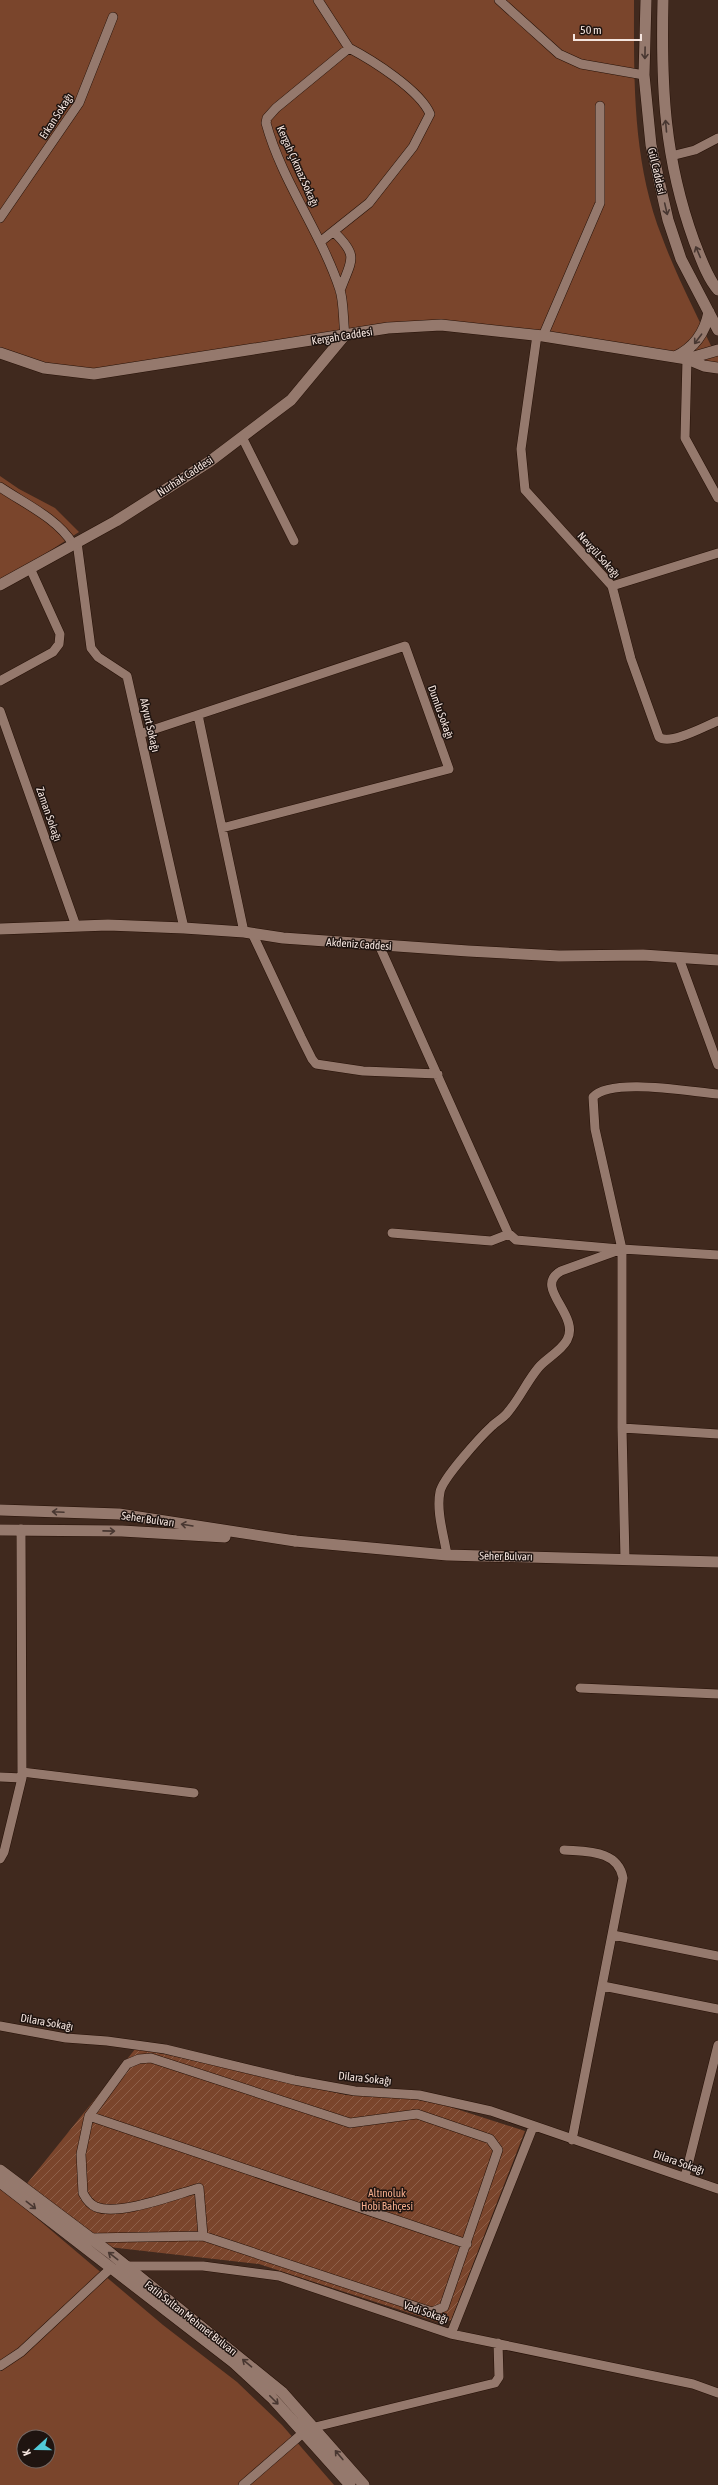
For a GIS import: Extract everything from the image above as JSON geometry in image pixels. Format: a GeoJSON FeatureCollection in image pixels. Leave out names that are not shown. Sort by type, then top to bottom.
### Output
{"type":"FeatureCollection","features":[{"type":"Feature","properties":{"kind":"street"},"geometry":{"type":"LineString","coordinates":[[318,0],[349,48],[361,54],[416,94],[427,106],[430,114],[413,147],[369,203],[320,242]]}},
{"type":"Feature","properties":{"kind":"street"},"geometry":{"type":"LineString","coordinates":[[499,0],[559,54],[582,64],[644,75]]}},
{"type":"Feature","properties":{"kind":"street","name":"Gül Caddesi"},"geometry":{"type":"LineString","coordinates":[[646,0],[644,75],[651,145],[668,220],[681,259],[718,330]]}},
{"type":"Feature","properties":{"kind":"street","name":"Gül Caddesi"},"geometry":{"type":"LineString","coordinates":[[663,0],[662,75],[671,156],[684,214],[698,251],[718,290]]}},
{"type":"Feature","properties":{"kind":"street","name":"Erkan Sokağı"},"geometry":{"type":"LineString","coordinates":[[0,218],[79,103],[113,17]]}},
{"type":"Feature","properties":{"kind":"street","name":"Kergah Çıkmaz Sokağı"},"geometry":{"type":"LineString","coordinates":[[345,335],[340,291],[320,242],[292,187],[266,123],[267,118],[276,108],[349,48]]}},
{"type":"Feature","properties":{"kind":"street","name":"Nevgül Sokağı"},"geometry":{"type":"LineString","coordinates":[[600,106],[600,203],[540,336],[521,449],[525,490],[612,586],[631,659],[659,737],[666,740],[679,737],[718,721]]}},
{"type":"Feature","properties":{"kind":"street"},"geometry":{"type":"LineString","coordinates":[[671,156],[695,150],[718,138]]}},
{"type":"Feature","properties":{"kind":"street"},"geometry":{"type":"LineString","coordinates":[[334,232],[348,245],[352,253],[340,291]]}},
{"type":"Feature","properties":{"kind":"street"},"geometry":{"type":"LineString","coordinates":[[675,357],[687,350],[697,340],[705,327],[709,312]]}},
{"type":"Feature","properties":{"kind":"street","name":"Kergah Caddesi"},"geometry":{"type":"LineString","coordinates":[[0,353],[44,368],[94,374],[388,328],[441,326],[540,336],[687,359],[704,366],[718,368]]}},
{"type":"Feature","properties":{"kind":"street","name":"Nurhak Caddesi"},"geometry":{"type":"LineString","coordinates":[[0,585],[75,543],[209,462],[291,400],[345,335]]}},
{"type":"Feature","properties":{"kind":"street","name":"Kergah Caddesi"},"geometry":{"type":"LineString","coordinates":[[687,359],[718,350]]}},
{"type":"Feature","properties":{"kind":"street"},"geometry":{"type":"LineString","coordinates":[[687,359],[685,438],[718,498]]}},
{"type":"Feature","properties":{"kind":"street"},"geometry":{"type":"LineString","coordinates":[[242,437],[294,541]]}},
{"type":"Feature","properties":{"kind":"street","name":"Akyurt Sokağı"},"geometry":{"type":"LineString","coordinates":[[0,486],[56,522],[75,543],[91,648],[98,657],[127,676],[184,928]]}},
{"type":"Feature","properties":{"kind":"street"},"geometry":{"type":"LineString","coordinates":[[612,586],[718,553]]}},
{"type":"Feature","properties":{"kind":"street"},"geometry":{"type":"LineString","coordinates":[[0,682],[53,652],[59,644],[60,634],[30,568]]}},
{"type":"Feature","properties":{"kind":"street","name":"Dumlu Sokağı"},"geometry":{"type":"LineString","coordinates":[[140,734],[405,646],[449,769],[222,828]]}},
{"type":"Feature","properties":{"kind":"street","name":"Zaman Sokağı"},"geometry":{"type":"LineString","coordinates":[[0,710],[76,926]]}},
{"type":"Feature","properties":{"kind":"street"},"geometry":{"type":"LineString","coordinates":[[198,715],[222,828],[248,932],[312,1059],[316,1064],[363,1071],[438,1074]]}},
{"type":"Feature","properties":{"kind":"street","name":"Akdeniz Caddesi"},"geometry":{"type":"LineString","coordinates":[[0,929],[76,926],[184,928],[248,932],[283,938],[559,956],[643,955],[718,960]]}},
{"type":"Feature","properties":{"kind":"street"},"geometry":{"type":"LineString","coordinates":[[379,945],[509,1234],[516,1240],[718,1255]]}},
{"type":"Feature","properties":{"kind":"street"},"geometry":{"type":"LineString","coordinates":[[679,958],[718,1065]]}},
{"type":"Feature","properties":{"kind":"street"},"geometry":{"type":"LineString","coordinates":[[625,1559],[622,1428],[622,1249],[595,1129],[593,1097],[597,1093],[615,1088],[718,1094]]}},
{"type":"Feature","properties":{"kind":"street"},"geometry":{"type":"LineString","coordinates":[[392,1233],[491,1241],[509,1234]]}},
{"type":"Feature","properties":{"kind":"street"},"geometry":{"type":"LineString","coordinates":[[447,1555],[439,1500],[444,1482],[476,1442],[507,1414],[530,1378],[544,1360],[566,1342],[570,1334],[569,1320],[552,1292],[551,1285],[554,1276],[561,1271],[622,1249]]}},
{"type":"Feature","properties":{"kind":"street"},"geometry":{"type":"LineString","coordinates":[[622,1428],[718,1434]]}},
{"type":"Feature","properties":{"kind":"street","name":"Seher Bulvarı"},"geometry":{"type":"LineString","coordinates":[[0,1510],[119,1514],[295,1541]]}},
{"type":"Feature","properties":{"kind":"street"},"geometry":{"type":"LineString","coordinates":[[0,1859],[4,1852],[22,1775],[21,1529]]}},
{"type":"Feature","properties":{"kind":"street","name":"Seher Bulvarı"},"geometry":{"type":"LineString","coordinates":[[0,1530],[122,1531],[295,1541],[447,1555],[718,1562]]}},
{"type":"Feature","properties":{"kind":"street"},"geometry":{"type":"LineString","coordinates":[[580,1688],[718,1694]]}},
{"type":"Feature","properties":{"kind":"street"},"geometry":{"type":"LineString","coordinates":[[0,1777],[22,1775],[194,1793]]}},
{"type":"Feature","properties":{"kind":"street"},"geometry":{"type":"LineString","coordinates":[[564,1850],[600,1853],[619,1865],[623,1878],[604,1986],[572,2140]]}},
{"type":"Feature","properties":{"kind":"street"},"geometry":{"type":"LineString","coordinates":[[613,1935],[718,1956]]}},
{"type":"Feature","properties":{"kind":"street"},"geometry":{"type":"LineString","coordinates":[[604,1986],[718,2009]]}},
{"type":"Feature","properties":{"kind":"street","name":"Dilara Sokağı"},"geometry":{"type":"LineString","coordinates":[[0,2026],[66,2038],[107,2040],[165,2049],[294,2080],[355,2091],[419,2095],[491,2111],[533,2127],[718,2188]]}},
{"type":"Feature","properties":{"kind":"street"},"geometry":{"type":"LineString","coordinates":[[685,2177],[718,2045]]}},
{"type":"Feature","properties":{"kind":"street"},"geometry":{"type":"LineString","coordinates":[[89,2238],[203,2236],[432,2312],[444,2307],[498,2155],[496,2146],[490,2139],[417,2114],[350,2123],[151,2058],[138,2059],[127,2064],[89,2116],[82,2154],[83,2193],[86,2199],[96,2207],[122,2208],[199,2188],[203,2236]]}},
{"type":"Feature","properties":{"kind":"street"},"geometry":{"type":"LineString","coordinates":[[89,2116],[467,2244]]}},
{"type":"Feature","properties":{"kind":"street"},"geometry":{"type":"LineString","coordinates":[[451,2334],[533,2127]]}},
{"type":"Feature","properties":{"kind":"street","name":"Fatih Sultan Mehmet Bulvarı"},"geometry":{"type":"LineString","coordinates":[[0,2170],[126,2266],[239,2355],[282,2392],[350,2485]]}},
{"type":"Feature","properties":{"kind":"street","name":"Fatih Sultan Mehmet Bulvarı"},"geometry":{"type":"LineString","coordinates":[[0,2182],[234,2363],[309,2430],[364,2485]]}},
{"type":"Feature","properties":{"kind":"street","name":"Vadi Sokağı"},"geometry":{"type":"LineString","coordinates":[[126,2266],[203,2266],[278,2276],[451,2334],[693,2384],[718,2393]]}},
{"type":"Feature","properties":{"kind":"street"},"geometry":{"type":"LineString","coordinates":[[0,2366],[21,2352],[111,2268]]}},
{"type":"Feature","properties":{"kind":"street"},"geometry":{"type":"LineString","coordinates":[[242,2485],[309,2430],[495,2384],[499,2377],[498,2343]]}},
{"type":"Feature","properties":{"kind":"green space"},"geometry":{"type":"Polygon","coordinates":[[[0,0],[634,0],[635,90],[640,149],[645,179],[652,208],[662,237],[680,280],[713,350],[718,355],[718,365],[440,326],[92,374],[0,353],[0,0]]]}},
{"type":"Feature","properties":{"kind":"green space"},"geometry":{"type":"Polygon","coordinates":[[[0,476],[19,489],[55,508],[79,532],[0,583],[0,476]]]}},
{"type":"Feature","properties":{"kind":"green space","name":"Altınoluk Hobi Bahçesi"},"geometry":{"type":"Polygon","coordinates":[[[136,2048],[346,2095],[406,2098],[441,2104],[525,2131],[451,2320],[443,2323],[437,2322],[259,2264],[109,2247],[25,2186],[136,2048]]]}},
{"type":"Feature","properties":{"kind":"green space"},"geometry":{"type":"Polygon","coordinates":[[[0,2187],[163,2325],[237,2382],[282,2425],[334,2485],[0,2485],[0,2187]]]}}]}
